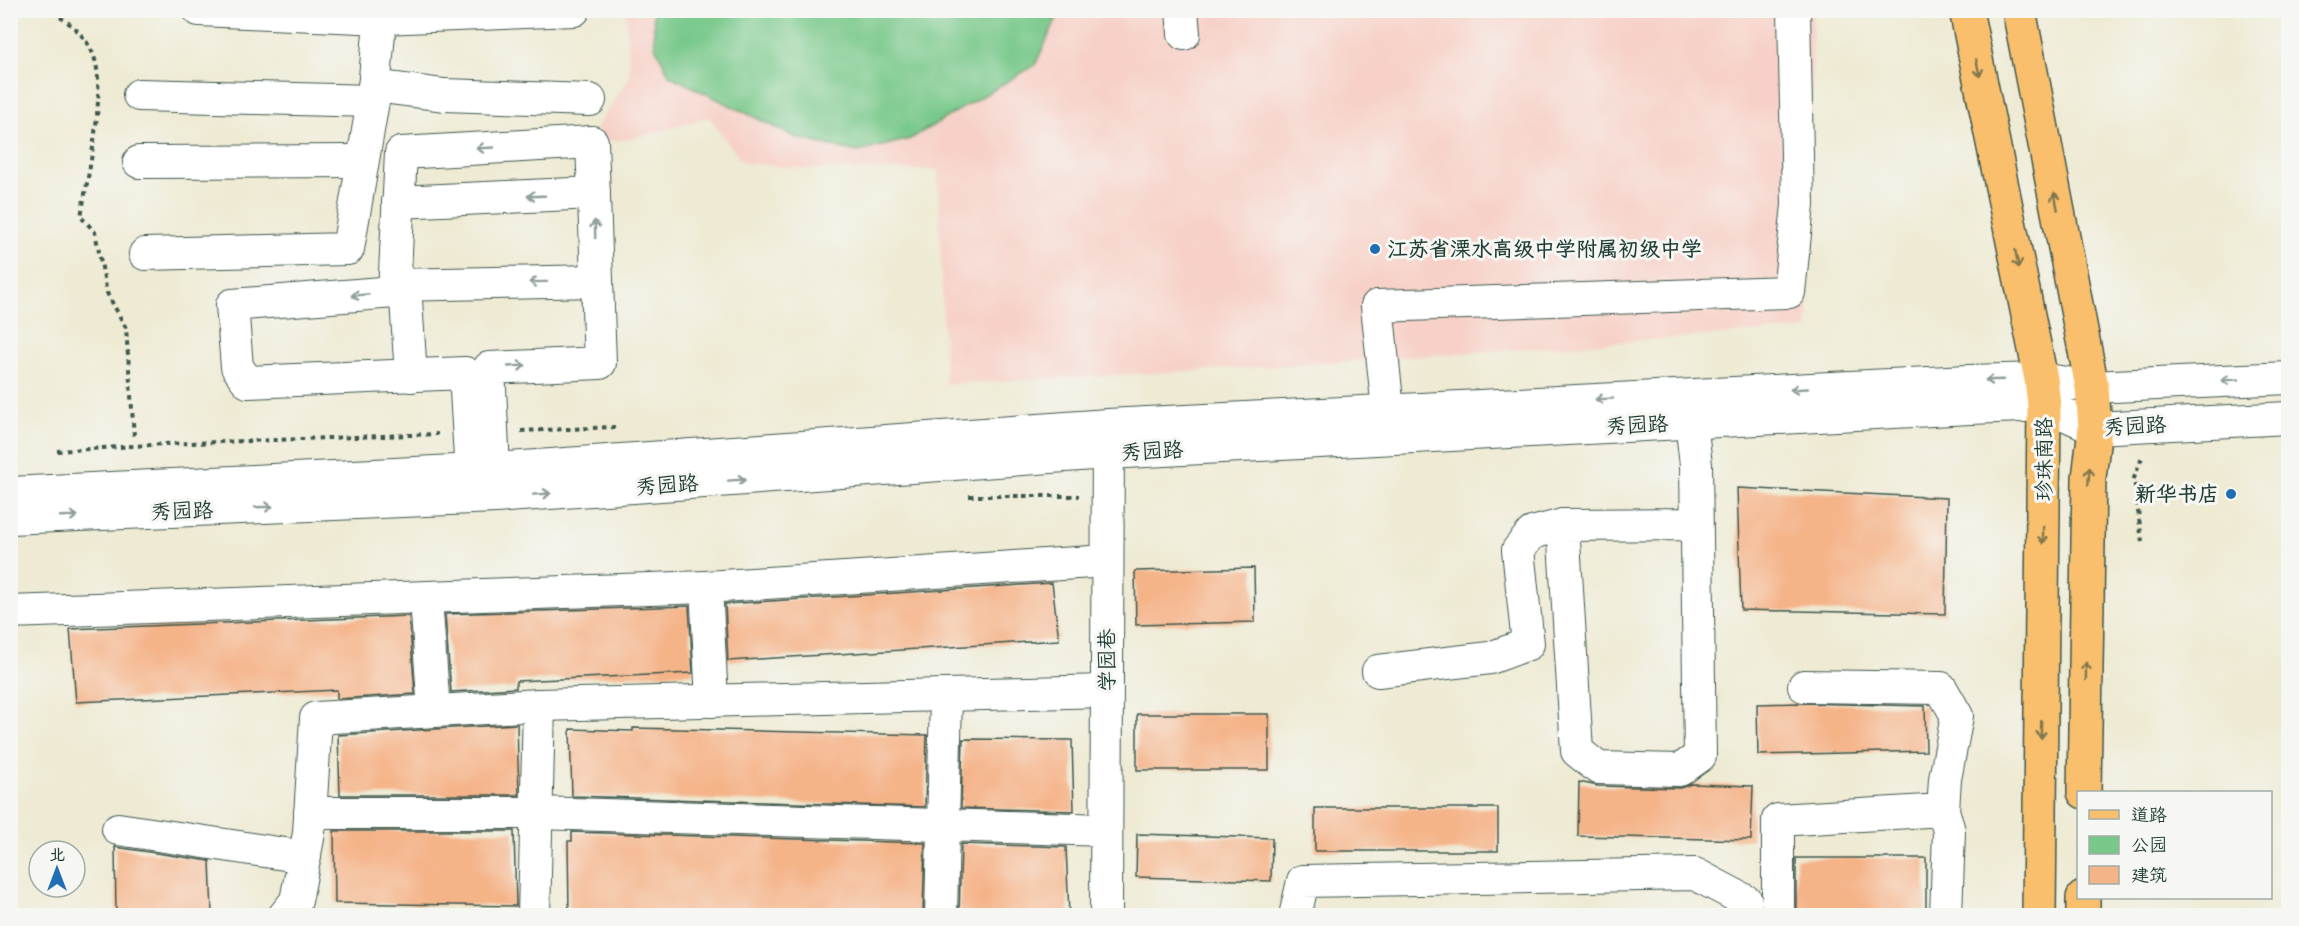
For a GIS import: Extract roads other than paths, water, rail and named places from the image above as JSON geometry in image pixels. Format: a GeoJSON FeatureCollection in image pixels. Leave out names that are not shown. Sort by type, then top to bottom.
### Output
{"type":"FeatureCollection","features":[{"type":"Feature","properties":{"kind":"main road","name":"珍珠南路"},"geometry":{"type":"LineString","coordinates":[[1966,10],[2043,392],[2039,915]]}},
{"type":"Feature","properties":{"kind":"main road"},"geometry":{"type":"LineString","coordinates":[[2019,10],[2092,387],[2095,428],[2089,478],[2084,791]]}},
{"type":"Feature","properties":{"kind":"main road"},"geometry":{"type":"LineString","coordinates":[[2083,899],[2083,915]]}},
{"type":"Feature","properties":{"kind":"street"},"geometry":{"type":"LineString","coordinates":[[199,10],[381,14],[574,10]]}},
{"type":"Feature","properties":{"kind":"street"},"geometry":{"type":"LineString","coordinates":[[1388,410],[1377,306],[1789,292],[1798,205],[1794,10]]}},
{"type":"Feature","properties":{"kind":"street"},"geometry":{"type":"LineString","coordinates":[[145,254],[348,249],[373,94],[381,14]]}},
{"type":"Feature","properties":{"kind":"street"},"geometry":{"type":"LineString","coordinates":[[139,95],[373,94],[590,100]]}},
{"type":"Feature","properties":{"kind":"street"},"geometry":{"type":"LineString","coordinates":[[411,376],[406,300],[394,288],[400,153],[592,142],[600,363],[489,368],[479,419]]}},
{"type":"Feature","properties":{"kind":"street"},"geometry":{"type":"LineString","coordinates":[[139,162],[362,161]]}},
{"type":"Feature","properties":{"kind":"street"},"geometry":{"type":"LineString","coordinates":[[398,202],[594,193]]}},
{"type":"Feature","properties":{"kind":"street"},"geometry":{"type":"LineString","coordinates":[[483,484],[479,419],[465,373],[248,382],[237,367],[232,305],[394,288],[597,280]]}},
{"type":"Feature","properties":{"kind":"street","name":"秀园路"},"geometry":{"type":"LineString","coordinates":[[1107,427],[1695,422],[2092,387],[2289,378]]}},
{"type":"Feature","properties":{"kind":"street","name":"秀园路"},"geometry":{"type":"LineString","coordinates":[[10,518],[483,484],[1107,427],[1388,410],[2043,392],[2095,428],[2289,418]]}},
{"type":"Feature","properties":{"kind":"street"},"geometry":{"type":"LineString","coordinates":[[1563,525],[1576,751],[1598,768],[1680,770],[1700,756],[1696,465],[1693,439],[1695,422]]}},
{"type":"Feature","properties":{"kind":"street","name":"学园巷"},"geometry":{"type":"LineString","coordinates":[[1106,915],[1107,427]]}},
{"type":"Feature","properties":{"kind":"street","name":"秀园路"},"geometry":{"type":"LineString","coordinates":[[10,493],[483,484]]}},
{"type":"Feature","properties":{"kind":"street"},"geometry":{"type":"LineString","coordinates":[[1378,671],[1490,658],[1528,644],[1518,550],[1532,533],[1563,525],[1696,524]]}},
{"type":"Feature","properties":{"kind":"street"},"geometry":{"type":"LineString","coordinates":[[10,612],[426,599],[706,587],[1107,561]]}},
{"type":"Feature","properties":{"kind":"street"},"geometry":{"type":"LineString","coordinates":[[706,587],[712,701]]}},
{"type":"Feature","properties":{"kind":"street"},"geometry":{"type":"LineString","coordinates":[[426,599],[434,711]]}},
{"type":"Feature","properties":{"kind":"street"},"geometry":{"type":"LineString","coordinates":[[1804,686],[1941,688],[1957,716],[1945,779],[1942,810],[1949,831],[1946,915]]}},
{"type":"Feature","properties":{"kind":"street"},"geometry":{"type":"LineString","coordinates":[[284,915],[296,902],[305,857],[316,718],[539,705],[1106,691]]}},
{"type":"Feature","properties":{"kind":"street"},"geometry":{"type":"LineString","coordinates":[[941,915],[945,825],[946,695]]}},
{"type":"Feature","properties":{"kind":"street"},"geometry":{"type":"LineString","coordinates":[[534,915],[539,705]]}},
{"type":"Feature","properties":{"kind":"street"},"geometry":{"type":"LineString","coordinates":[[1778,915],[1778,820],[1942,810]]}},
{"type":"Feature","properties":{"kind":"street"},"geometry":{"type":"LineString","coordinates":[[310,813],[537,813],[1106,830]]}},
{"type":"Feature","properties":{"kind":"street"},"geometry":{"type":"LineString","coordinates":[[118,829],[305,857]]}},
{"type":"Feature","properties":{"kind":"street"},"geometry":{"type":"LineString","coordinates":[[1295,915],[1303,881],[1695,874],[1746,901],[1745,915]]}},
{"type":"Feature","properties":{"kind":"place","name":"江苏省溧水高级中学附属初级中学"},"geometry":{"type":"Point","coordinates":[1375,249]}},
{"type":"Feature","properties":{"kind":"place","name":"新华书店"},"geometry":{"type":"Point","coordinates":[2231,494]}}]}
